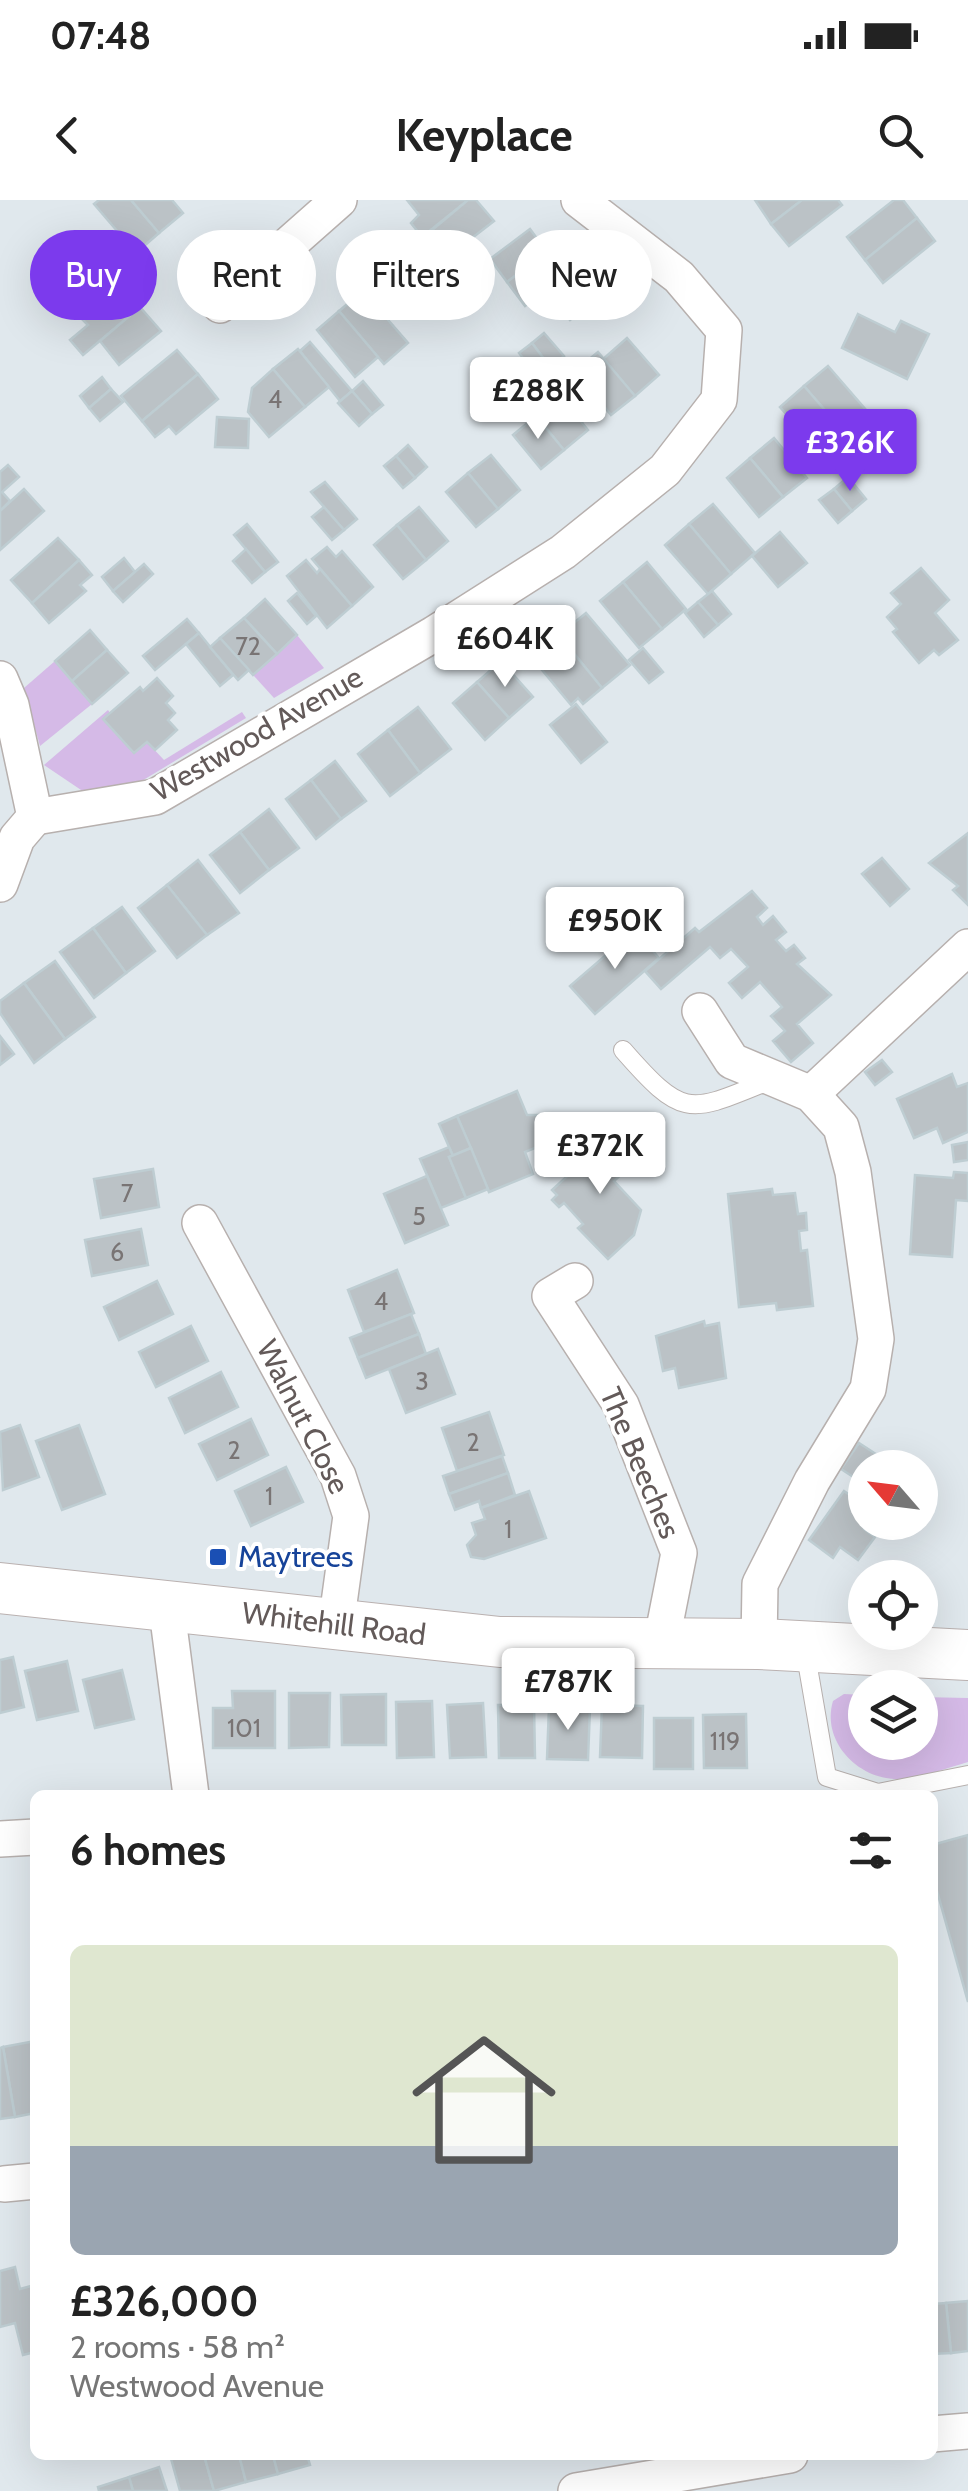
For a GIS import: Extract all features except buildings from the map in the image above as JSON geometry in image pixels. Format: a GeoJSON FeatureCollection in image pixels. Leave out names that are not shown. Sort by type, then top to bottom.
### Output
{"type":"FeatureCollection","features":[{"type":"Feature","properties":{"kind":"street"},"geometry":{"type":"LineString","coordinates":[[305,230],[339,200]]}},
{"type":"Feature","properties":{"kind":"street","name":"Westwood Avenue"},"geometry":{"type":"LineString","coordinates":[[35,817],[154,797],[530,572],[666,470],[718,400],[724,330],[679,277],[579,200]]}},
{"type":"Feature","properties":{"kind":"street"},"geometry":{"type":"LineString","coordinates":[[0,679],[11,705],[35,817],[17,838],[0,884]]}},
{"type":"Feature","properties":{"kind":"street"},"geometry":{"type":"LineString","coordinates":[[811,1094],[968,947]]}},
{"type":"Feature","properties":{"kind":"street"},"geometry":{"type":"LineString","coordinates":[[700,1010],[732,1060],[811,1094],[841,1127],[876,1339],[868,1390],[812,1482],[760,1584],[782,1646]]}},
{"type":"Feature","properties":{"kind":"street","name":"Walnut Close"},"geometry":{"type":"LineString","coordinates":[[200,1223],[338,1476],[351,1516],[336,1625]]}},
{"type":"Feature","properties":{"kind":"street","name":"The Beeches"},"geometry":{"type":"LineString","coordinates":[[552,1295],[621,1406],[679,1553],[661,1644]]}},
{"type":"Feature","properties":{"kind":"street","name":"Whitehill Road"},"geometry":{"type":"LineString","coordinates":[[0,1588],[500,1642],[782,1646],[968,1655]]}},
{"type":"Feature","properties":{"kind":"street"},"geometry":{"type":"LineString","coordinates":[[166,1603],[191,1790]]}},
{"type":"Feature","properties":{"kind":"street"},"geometry":{"type":"LineString","coordinates":[[0,1838],[30,1838]]}},
{"type":"Feature","properties":{"kind":"street"},"geometry":{"type":"LineString","coordinates":[[938,2434],[968,2431]]}},
{"type":"Feature","properties":{"kind":"street"},"geometry":{"type":"LineString","coordinates":[[576,2491],[763,2460]]}},
{"type":"Feature","properties":{"kind":"lane"},"geometry":{"type":"LineString","coordinates":[[622,1050],[663,1096],[685,1105],[708,1105],[773,1079]]}},
{"type":"Feature","properties":{"kind":"lane"},"geometry":{"type":"LineString","coordinates":[[782,1646],[827,1777],[868,1790]]}},
{"type":"Feature","properties":{"kind":"lane"},"geometry":{"type":"LineString","coordinates":[[893,1790],[968,1775]]}},
{"type":"Feature","properties":{"kind":"shaded area"},"geometry":{"type":"Polygon","coordinates":[[[297,635],[324,668],[274,698],[253,675],[297,635]]]}},
{"type":"Feature","properties":{"kind":"shaded area"},"geometry":{"type":"Polygon","coordinates":[[[55,661],[92,704],[40,746],[24,688],[55,661]]]}},
{"type":"Feature","properties":{"kind":"shaded area"},"geometry":{"type":"Polygon","coordinates":[[[108,710],[110,713],[103,719],[134,753],[147,742],[164,760],[242,712],[246,718],[140,782],[87,794],[44,765],[108,710]]]}},
{"type":"Feature","properties":{"kind":"shaded area"},"geometry":{"type":"Polygon","coordinates":[[[848,1694],[848,1757],[832,1730],[833,1701],[848,1694]]]}},
{"type":"Feature","properties":{"kind":"shaded area"},"geometry":{"type":"Polygon","coordinates":[[[938,1697],[968,1698],[968,1762],[899,1779],[884,1778],[852,1760],[938,1760],[938,1697]]]}},
{"type":"Feature","properties":{"kind":"place","name":"Maytrees"},"geometry":{"type":"Point","coordinates":[218,1557]}}]}
